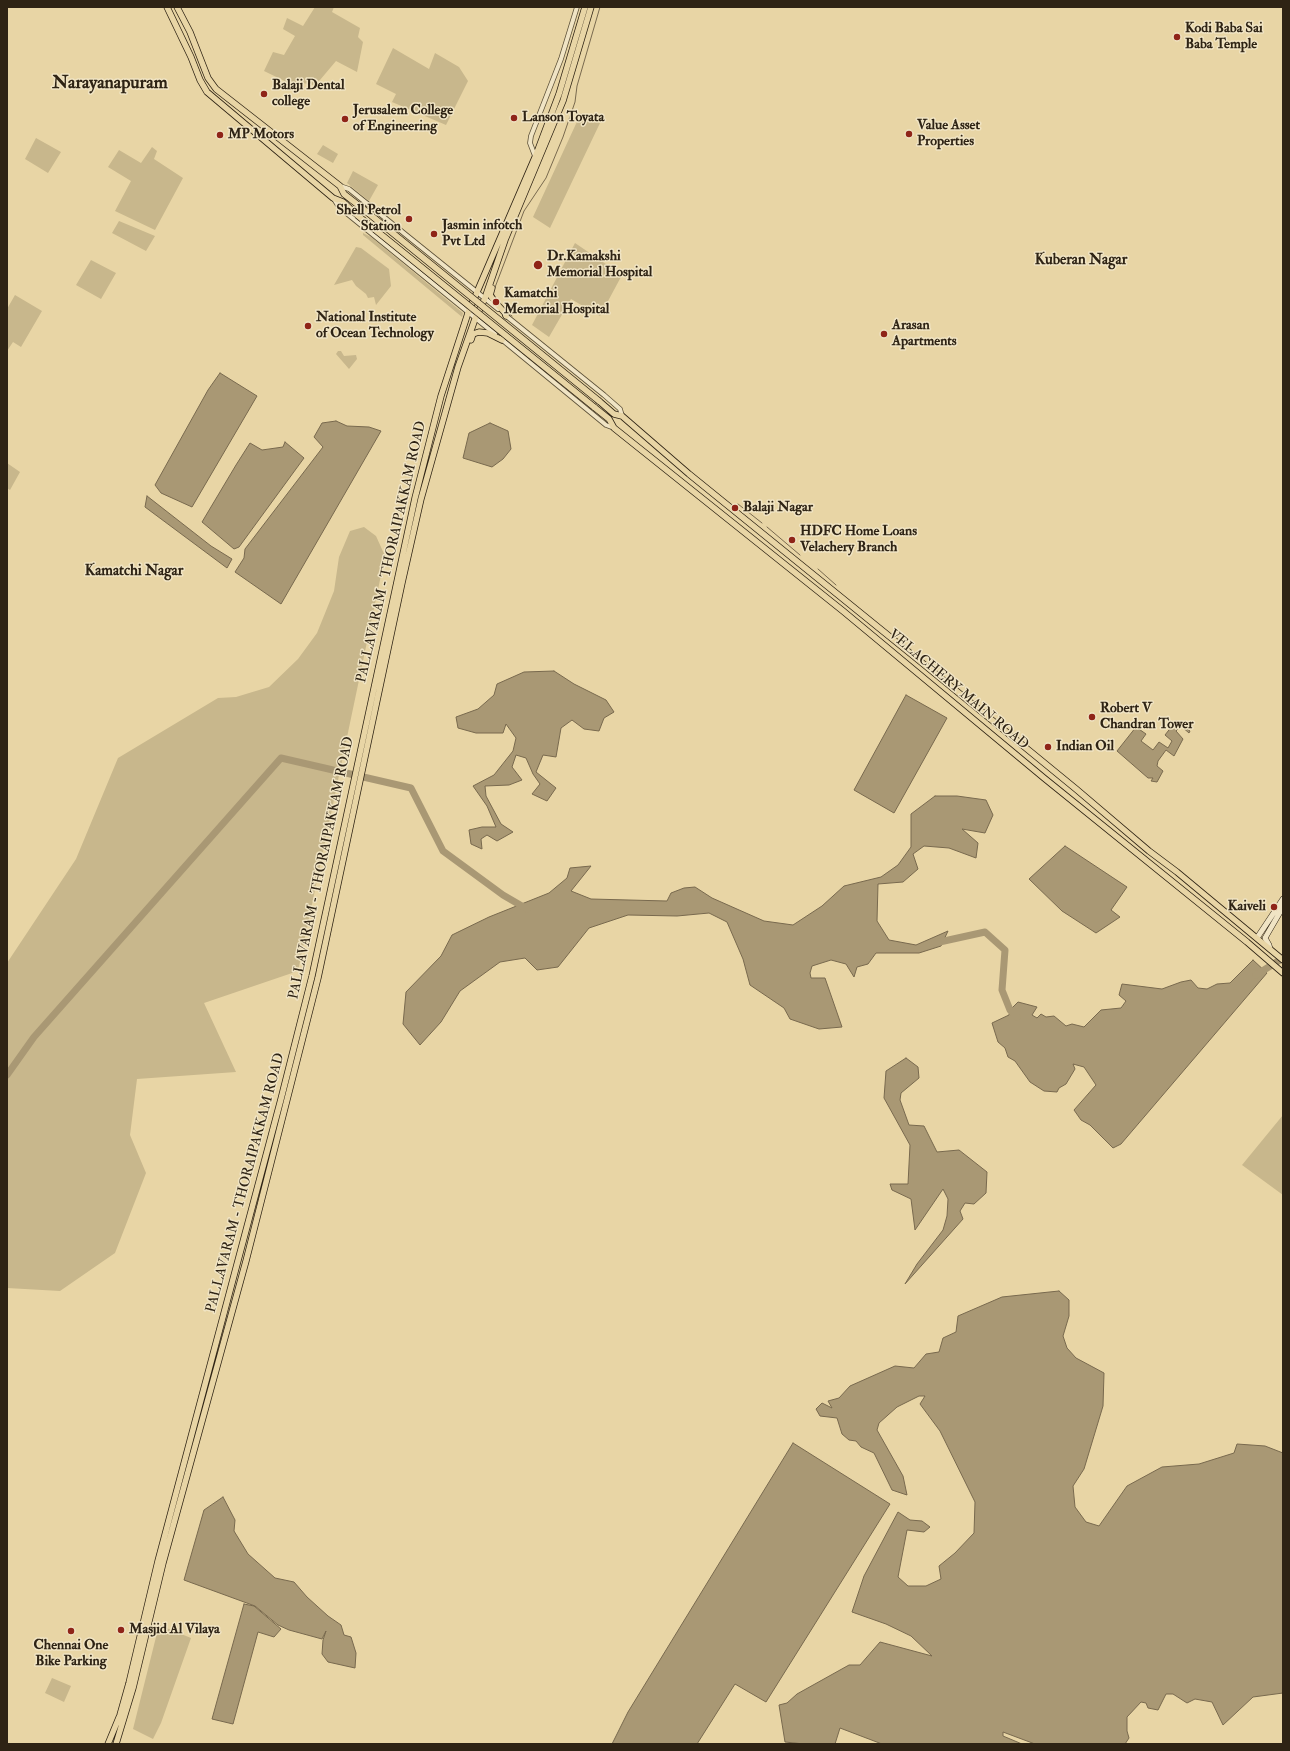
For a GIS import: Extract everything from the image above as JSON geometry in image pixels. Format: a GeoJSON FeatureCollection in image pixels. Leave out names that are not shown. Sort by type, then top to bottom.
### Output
{"type":"FeatureCollection","features":[{"type":"Feature","properties":{"kind":"main road","name":"VELACHERY MAIN ROAD"},"geometry":{"type":"LineString","coordinates":[[167,7],[202,84],[213,97],[239,120],[333,198],[343,202],[357,215],[609,419],[614,428],[838,606],[1283,973]]}},
{"type":"Feature","properties":{"kind":"main road"},"geometry":{"type":"LineString","coordinates":[[177,7],[190,32],[208,78],[223,96],[340,186]]}},
{"type":"Feature","properties":{"kind":"main road","name":"PALLAVARAM - THORAIPAKKAM ROAD"},"geometry":{"type":"LineString","coordinates":[[418,503],[415,498],[441,396],[468,313],[535,156],[559,94],[585,7]]}},
{"type":"Feature","properties":{"kind":"main road","name":"PALLAVARAM - THORAIPAKKAM ROAD"},"geometry":{"type":"LineString","coordinates":[[108,1744],[120,1715],[129,1683],[158,1561],[241,1248],[284,1099],[316,973],[325,944],[354,810],[357,780],[363,750],[418,503],[454,380],[460,368],[475,319],[485,298],[502,250],[562,101],[591,7]]}},
{"type":"Feature","properties":{"kind":"main road"},"geometry":{"type":"LineString","coordinates":[[239,120],[245,112]]}},
{"type":"Feature","properties":{"kind":"main road","name":"VELACHERY MAIN ROAD"},"geometry":{"type":"LineString","coordinates":[[340,186],[344,194],[614,414],[622,416],[676,463],[1283,960]]}},
{"type":"Feature","properties":{"kind":"main road"},"geometry":{"type":"LineString","coordinates":[[502,250],[504,255],[490,295],[506,316]]}},
{"type":"Feature","properties":{"kind":"main road"},"geometry":{"type":"LineString","coordinates":[[464,356],[473,334],[479,332],[488,333],[502,340]]}},
{"type":"Feature","properties":{"kind":"main road"},"geometry":{"type":"LineString","coordinates":[[669,472],[676,463]]}},
{"type":"Feature","properties":{"kind":"main road"},"geometry":{"type":"LineString","coordinates":[[1034,769],[1041,761]]}},
{"type":"Feature","properties":{"kind":"main road","name":"PALLAVARAM - THORAIPAKKAM ROAD"},"geometry":{"type":"LineString","coordinates":[[316,973],[319,943],[325,911],[347,809],[357,780]]}},
{"type":"Feature","properties":{"kind":"main road"},"geometry":{"type":"LineString","coordinates":[[347,809],[354,810]]}},
{"type":"Feature","properties":{"kind":"main road"},"geometry":{"type":"LineString","coordinates":[[1257,938],[1283,899]]}},
{"type":"Feature","properties":{"kind":"main road"},"geometry":{"type":"LineString","coordinates":[[1270,949],[1265,938],[1283,907]]}},
{"type":"Feature","properties":{"kind":"main road"},"geometry":{"type":"LineString","coordinates":[[319,943],[325,944]]}},
{"type":"Feature","properties":{"kind":"main road","name":"PALLAVARAM - THORAIPAKKAM ROAD"},"geometry":{"type":"LineString","coordinates":[[116,1744],[133,1688],[163,1563],[246,1261],[281,1109]]}},
{"type":"Feature","properties":{"kind":"street"},"geometry":{"type":"LineString","coordinates":[[535,156],[530,143],[531,136],[560,59],[577,7]]}},
{"type":"Feature","properties":{"kind":"street"},"geometry":{"type":"LineString","coordinates":[[340,186],[349,189],[478,292],[604,395],[620,409],[622,416]]}},
{"type":"Feature","properties":{"kind":"street"},"geometry":{"type":"LineString","coordinates":[[333,198],[339,207],[475,319],[606,425],[614,428]]}},
{"type":"Feature","properties":{"kind":"shaded area"},"geometry":{"type":"Polygon","coordinates":[[[315,7],[334,7],[332,12],[360,28],[358,37],[363,42],[357,72],[336,61],[320,80],[313,85],[303,83],[295,86],[264,71],[273,52],[284,55],[295,36],[283,29],[287,18],[303,26],[315,7]]]}},
{"type":"Feature","properties":{"kind":"shaded area"},"geometry":{"type":"Polygon","coordinates":[[[393,48],[429,69],[435,53],[459,67],[468,81],[446,125],[392,102],[396,94],[376,84],[393,48]]]}},
{"type":"Feature","properties":{"kind":"shaded area"},"geometry":{"type":"Polygon","coordinates":[[[581,113],[600,123],[550,228],[533,217],[581,113]]]}},
{"type":"Feature","properties":{"kind":"shaded area"},"geometry":{"type":"Polygon","coordinates":[[[36,138],[61,152],[48,173],[25,159],[36,138]]]}},
{"type":"Feature","properties":{"kind":"shaded area"},"geometry":{"type":"Polygon","coordinates":[[[323,145],[338,154],[333,163],[317,154],[323,145]]]}},
{"type":"Feature","properties":{"kind":"shaded area"},"geometry":{"type":"Polygon","coordinates":[[[152,147],[157,151],[154,159],[183,178],[155,230],[115,211],[131,181],[108,167],[119,150],[141,163],[152,147]]]}},
{"type":"Feature","properties":{"kind":"shaded area"},"geometry":{"type":"Polygon","coordinates":[[[353,171],[378,185],[369,201],[347,183],[353,171]]]}},
{"type":"Feature","properties":{"kind":"shaded area"},"geometry":{"type":"Polygon","coordinates":[[[119,221],[155,236],[146,251],[112,233],[119,221]]]}},
{"type":"Feature","properties":{"kind":"shaded area"},"geometry":{"type":"Polygon","coordinates":[[[363,233],[371,237],[463,313],[462,317],[363,235],[363,233]]]}},
{"type":"Feature","properties":{"kind":"shaded area"},"geometry":{"type":"Polygon","coordinates":[[[575,243],[622,275],[600,316],[571,299],[549,337],[532,325],[575,243]]]}},
{"type":"Feature","properties":{"kind":"shaded area"},"geometry":{"type":"Polygon","coordinates":[[[356,247],[361,248],[389,269],[391,286],[376,305],[374,297],[368,298],[352,280],[334,285],[356,247]]]}},
{"type":"Feature","properties":{"kind":"shaded area"},"geometry":{"type":"Polygon","coordinates":[[[91,260],[116,273],[101,299],[76,285],[91,260]]]}},
{"type":"Feature","properties":{"kind":"shaded area"},"geometry":{"type":"Polygon","coordinates":[[[15,295],[42,311],[21,347],[13,342],[7,351],[7,309],[15,295]]]}},
{"type":"Feature","properties":{"kind":"shaded area"},"geometry":{"type":"Polygon","coordinates":[[[338,351],[341,351],[344,356],[356,355],[357,359],[349,369],[336,354],[338,351]]]}},
{"type":"Feature","properties":{"kind":"shaded area"},"geometry":{"type":"Polygon","coordinates":[[[220,373],[257,396],[192,507],[161,493],[155,485],[208,390],[220,373]]]}},
{"type":"Feature","properties":{"kind":"shaded area"},"geometry":{"type":"Polygon","coordinates":[[[336,421],[347,426],[369,427],[381,431],[281,604],[235,572],[244,558],[245,549],[323,447],[314,437],[322,423],[336,421]]]}},
{"type":"Feature","properties":{"kind":"shaded area"},"geometry":{"type":"Polygon","coordinates":[[[490,423],[508,431],[511,449],[503,459],[492,467],[463,458],[469,433],[490,423]]]}},
{"type":"Feature","properties":{"kind":"shaded area"},"geometry":{"type":"Polygon","coordinates":[[[285,442],[304,458],[239,547],[234,549],[202,522],[250,443],[262,450],[283,447],[285,442]]]}},
{"type":"Feature","properties":{"kind":"shaded area"},"geometry":{"type":"Polygon","coordinates":[[[7,463],[20,472],[10,490],[7,488],[7,463]]]}},
{"type":"Feature","properties":{"kind":"shaded area"},"geometry":{"type":"Polygon","coordinates":[[[147,496],[211,546],[232,559],[227,568],[145,507],[147,496]]]}},
{"type":"Feature","properties":{"kind":"shaded area"},"geometry":{"type":"Polygon","coordinates":[[[364,527],[376,536],[385,556],[298,971],[204,1003],[236,1072],[137,1079],[130,1135],[146,1173],[115,1253],[60,1291],[7,1288],[7,963],[76,859],[118,758],[218,698],[236,697],[269,687],[298,659],[317,633],[334,591],[339,557],[350,531],[364,527]]]}},
{"type":"Feature","properties":{"kind":"shaded area"},"geometry":{"type":"Polygon","coordinates":[[[554,671],[574,684],[606,700],[614,712],[604,718],[599,731],[584,729],[572,720],[561,728],[556,757],[543,755],[536,772],[556,788],[547,801],[532,794],[540,784],[533,774],[526,758],[516,755],[512,767],[522,780],[509,785],[485,786],[486,796],[501,824],[513,832],[497,841],[487,835],[481,839],[482,849],[471,844],[469,830],[482,827],[496,827],[487,806],[473,786],[494,775],[513,751],[516,738],[506,724],[503,733],[476,733],[458,728],[456,717],[478,709],[494,695],[497,684],[524,672],[554,671]]]}},
{"type":"Feature","properties":{"kind":"shaded area"},"geometry":{"type":"Polygon","coordinates":[[[906,695],[947,718],[894,813],[854,790],[906,695]]]}},
{"type":"Feature","properties":{"kind":"shaded area"},"geometry":{"type":"Polygon","coordinates":[[[1176,721],[1190,731],[1189,733],[1181,726],[1176,731],[1183,739],[1174,756],[1166,750],[1158,761],[1157,766],[1163,771],[1157,782],[1151,781],[1153,778],[1148,778],[1117,751],[1136,727],[1146,734],[1141,741],[1153,750],[1159,742],[1168,748],[1172,741],[1165,735],[1176,721]]]}},
{"type":"Feature","properties":{"kind":"shaded area"},"geometry":{"type":"Polygon","coordinates":[[[935,796],[957,796],[986,800],[993,815],[985,833],[962,829],[978,843],[976,858],[949,848],[924,846],[913,854],[918,869],[903,882],[878,884],[877,921],[889,940],[916,945],[948,931],[941,946],[919,953],[876,953],[868,964],[857,967],[854,977],[846,964],[831,960],[812,966],[810,973],[811,978],[825,978],[842,1027],[819,1029],[790,1019],[784,1008],[750,985],[743,959],[727,922],[709,913],[677,916],[628,915],[589,928],[558,967],[537,970],[525,958],[500,962],[460,991],[441,1022],[420,1045],[403,1024],[406,992],[441,956],[452,935],[489,917],[549,893],[567,878],[570,868],[591,866],[571,891],[591,899],[667,901],[671,893],[684,888],[695,887],[712,898],[764,921],[793,925],[822,906],[844,886],[881,877],[898,865],[911,847],[911,814],[935,796]]]}},
{"type":"Feature","properties":{"kind":"shaded area"},"geometry":{"type":"Polygon","coordinates":[[[1065,846],[1127,887],[1111,910],[1120,917],[1096,933],[1062,911],[1029,879],[1065,846]]]}},
{"type":"Feature","properties":{"kind":"shaded area"},"geometry":{"type":"Polygon","coordinates":[[[1253,960],[1267,973],[1121,1144],[1113,1148],[1090,1125],[1081,1120],[1074,1110],[1096,1085],[1084,1067],[1073,1064],[1075,1069],[1066,1084],[1059,1088],[1057,1092],[1044,1091],[1030,1082],[1015,1061],[1008,1057],[1005,1048],[998,1042],[992,1023],[1009,1015],[1010,1010],[1018,1002],[1037,1007],[1032,1015],[1037,1018],[1041,1014],[1046,1017],[1054,1016],[1066,1026],[1072,1024],[1084,1027],[1101,1010],[1121,1008],[1126,1001],[1119,995],[1122,984],[1162,989],[1191,980],[1198,988],[1207,989],[1217,984],[1230,983],[1253,960]]]}},
{"type":"Feature","properties":{"kind":"shaded area"},"geometry":{"type":"Polygon","coordinates":[[[906,1058],[918,1067],[919,1078],[901,1093],[900,1100],[909,1125],[924,1126],[937,1152],[959,1150],[987,1172],[986,1193],[974,1204],[965,1203],[960,1211],[963,1219],[905,1284],[917,1264],[943,1230],[947,1216],[948,1199],[943,1189],[915,1230],[911,1199],[892,1190],[890,1184],[908,1184],[910,1145],[884,1098],[886,1071],[906,1058]]]}},
{"type":"Feature","properties":{"kind":"shaded area"},"geometry":{"type":"Polygon","coordinates":[[[1283,1115],[1283,1195],[1242,1165],[1283,1115]]]}},
{"type":"Feature","properties":{"kind":"shaded area"},"geometry":{"type":"Polygon","coordinates":[[[1059,1291],[1069,1300],[1069,1316],[1063,1336],[1067,1348],[1076,1358],[1104,1373],[1103,1406],[1084,1469],[1073,1486],[1075,1507],[1086,1522],[1099,1526],[1127,1486],[1162,1467],[1199,1464],[1234,1453],[1237,1444],[1265,1446],[1283,1453],[1283,1693],[1253,1697],[1223,1725],[1212,1702],[1195,1699],[1187,1703],[1173,1694],[1166,1694],[1158,1710],[1148,1708],[1146,1703],[1141,1702],[1127,1717],[1127,1731],[1129,1738],[1125,1744],[1035,1744],[1003,1732],[1003,1736],[1022,1744],[882,1744],[840,1728],[835,1744],[804,1744],[785,1742],[779,1705],[787,1703],[797,1694],[849,1665],[860,1665],[880,1642],[932,1656],[911,1636],[886,1624],[852,1612],[864,1576],[898,1512],[910,1520],[922,1521],[930,1527],[924,1532],[907,1530],[898,1577],[908,1586],[926,1586],[941,1579],[939,1566],[955,1553],[974,1533],[975,1502],[940,1431],[920,1404],[925,1396],[919,1396],[897,1407],[879,1423],[877,1430],[903,1476],[907,1495],[892,1490],[874,1453],[861,1447],[856,1441],[849,1440],[842,1434],[837,1418],[820,1416],[816,1409],[822,1403],[832,1408],[828,1401],[839,1398],[850,1386],[895,1366],[914,1368],[926,1354],[939,1352],[943,1338],[956,1332],[958,1316],[1002,1297],[1059,1291]]]}},
{"type":"Feature","properties":{"kind":"shaded area"},"geometry":{"type":"Polygon","coordinates":[[[793,1443],[890,1504],[766,1702],[735,1684],[697,1744],[612,1744],[628,1712],[793,1443]]]}},
{"type":"Feature","properties":{"kind":"shaded area"},"geometry":{"type":"Polygon","coordinates":[[[223,1497],[235,1520],[234,1531],[248,1554],[275,1578],[294,1582],[307,1597],[328,1616],[341,1625],[344,1635],[351,1637],[356,1653],[355,1668],[328,1662],[322,1654],[323,1640],[326,1631],[322,1639],[289,1630],[278,1625],[255,1606],[184,1580],[204,1510],[223,1497]]]}},
{"type":"Feature","properties":{"kind":"shaded area"},"geometry":{"type":"Polygon","coordinates":[[[244,1604],[254,1606],[281,1629],[274,1637],[258,1632],[233,1724],[212,1719],[244,1604]]]}},
{"type":"Feature","properties":{"kind":"shaded area"},"geometry":{"type":"Polygon","coordinates":[[[159,1625],[191,1638],[161,1723],[153,1739],[133,1729],[159,1625]]]}},
{"type":"Feature","properties":{"kind":"shaded area"},"geometry":{"type":"Polygon","coordinates":[[[52,1678],[71,1686],[64,1702],[45,1693],[52,1678]]]}},
{"type":"Feature","properties":{"kind":"waterway"},"geometry":{"type":"LineString","coordinates":[[494,290],[524,211],[546,178],[563,137],[575,102],[577,86],[600,7]]}},
{"type":"Feature","properties":{"kind":"waterway"},"geometry":{"type":"LineString","coordinates":[[493,293],[496,299]]}},
{"type":"Feature","properties":{"kind":"waterway"},"geometry":{"type":"LineString","coordinates":[[508,313],[512,316]]}},
{"type":"Feature","properties":{"kind":"waterway"},"geometry":{"type":"LineString","coordinates":[[738,504],[762,523]]}},
{"type":"Feature","properties":{"kind":"waterway"},"geometry":{"type":"LineString","coordinates":[[767,527],[800,555]]}},
{"type":"Feature","properties":{"kind":"waterway"},"geometry":{"type":"LineString","coordinates":[[818,569],[836,585]]}},
{"type":"Feature","properties":{"kind":"waterway"},"geometry":{"type":"LineString","coordinates":[[7,1075],[34,1037],[281,758],[411,788],[443,851],[503,895],[527,909]]}},
{"type":"Feature","properties":{"kind":"waterway"},"geometry":{"type":"LineString","coordinates":[[935,943],[985,932],[1005,950],[1002,990],[1010,1010],[1017,1017]]}},
{"type":"Feature","properties":{"kind":"waterway"},"geometry":{"type":"LineString","coordinates":[[1256,975],[1283,958]]}},
{"type":"Feature","properties":{"kind":"place","name":"Kodi Baba Sai Baba Temple"},"geometry":{"type":"Point","coordinates":[1177,37]}},
{"type":"Feature","properties":{"kind":"place","name":"Balaji Dental college"},"geometry":{"type":"Point","coordinates":[264,94]}},
{"type":"Feature","properties":{"kind":"place","name":"Lanson Toyata"},"geometry":{"type":"Point","coordinates":[514,118]}},
{"type":"Feature","properties":{"kind":"place","name":"Jerusalem College of Engineering"},"geometry":{"type":"Point","coordinates":[345,119]}},
{"type":"Feature","properties":{"kind":"place","name":"Value Asset Properties"},"geometry":{"type":"Point","coordinates":[909,134]}},
{"type":"Feature","properties":{"kind":"place","name":"MP Motors"},"geometry":{"type":"Point","coordinates":[220,135]}},
{"type":"Feature","properties":{"kind":"place","name":"Shell Petrol Station"},"geometry":{"type":"Point","coordinates":[409,219]}},
{"type":"Feature","properties":{"kind":"place","name":"Jasmin infotch Pvt Ltd"},"geometry":{"type":"Point","coordinates":[434,234]}},
{"type":"Feature","properties":{"kind":"place","name":"Dr.Kamakshi Memorial Hospital"},"geometry":{"type":"Point","coordinates":[538,265]}},
{"type":"Feature","properties":{"kind":"place","name":"Kamatchi Memorial Hospital"},"geometry":{"type":"Point","coordinates":[496,302]}},
{"type":"Feature","properties":{"kind":"place","name":"National Institute of Ocean Technology"},"geometry":{"type":"Point","coordinates":[308,326]}},
{"type":"Feature","properties":{"kind":"place","name":"Arasan Apartments"},"geometry":{"type":"Point","coordinates":[884,334]}},
{"type":"Feature","properties":{"kind":"place","name":"Balaji Nagar"},"geometry":{"type":"Point","coordinates":[735,508]}},
{"type":"Feature","properties":{"kind":"place","name":"HDFC Home Loans Velachery Branch"},"geometry":{"type":"Point","coordinates":[792,540]}},
{"type":"Feature","properties":{"kind":"place","name":"Robert V Chandran Tower"},"geometry":{"type":"Point","coordinates":[1092,717]}},
{"type":"Feature","properties":{"kind":"place","name":"Indian Oil"},"geometry":{"type":"Point","coordinates":[1048,747]}},
{"type":"Feature","properties":{"kind":"place","name":"Kaiveli"},"geometry":{"type":"Point","coordinates":[1274,907]}},
{"type":"Feature","properties":{"kind":"place","name":"Masjid Al Vilaya"},"geometry":{"type":"Point","coordinates":[121,1630]}},
{"type":"Feature","properties":{"kind":"place","name":"Chennai One Bike Parking"},"geometry":{"type":"Point","coordinates":[71,1631]}},
{"type":"Feature","properties":{"kind":"district","name":"Narayanapuram"},"geometry":{"type":"Point","coordinates":[110,84]}},
{"type":"Feature","properties":{"kind":"district","name":"Kuberan Nagar"},"geometry":{"type":"Point","coordinates":[1081,261]}},
{"type":"Feature","properties":{"kind":"district","name":"Kamatchi Nagar"},"geometry":{"type":"Point","coordinates":[134,572]}}]}
